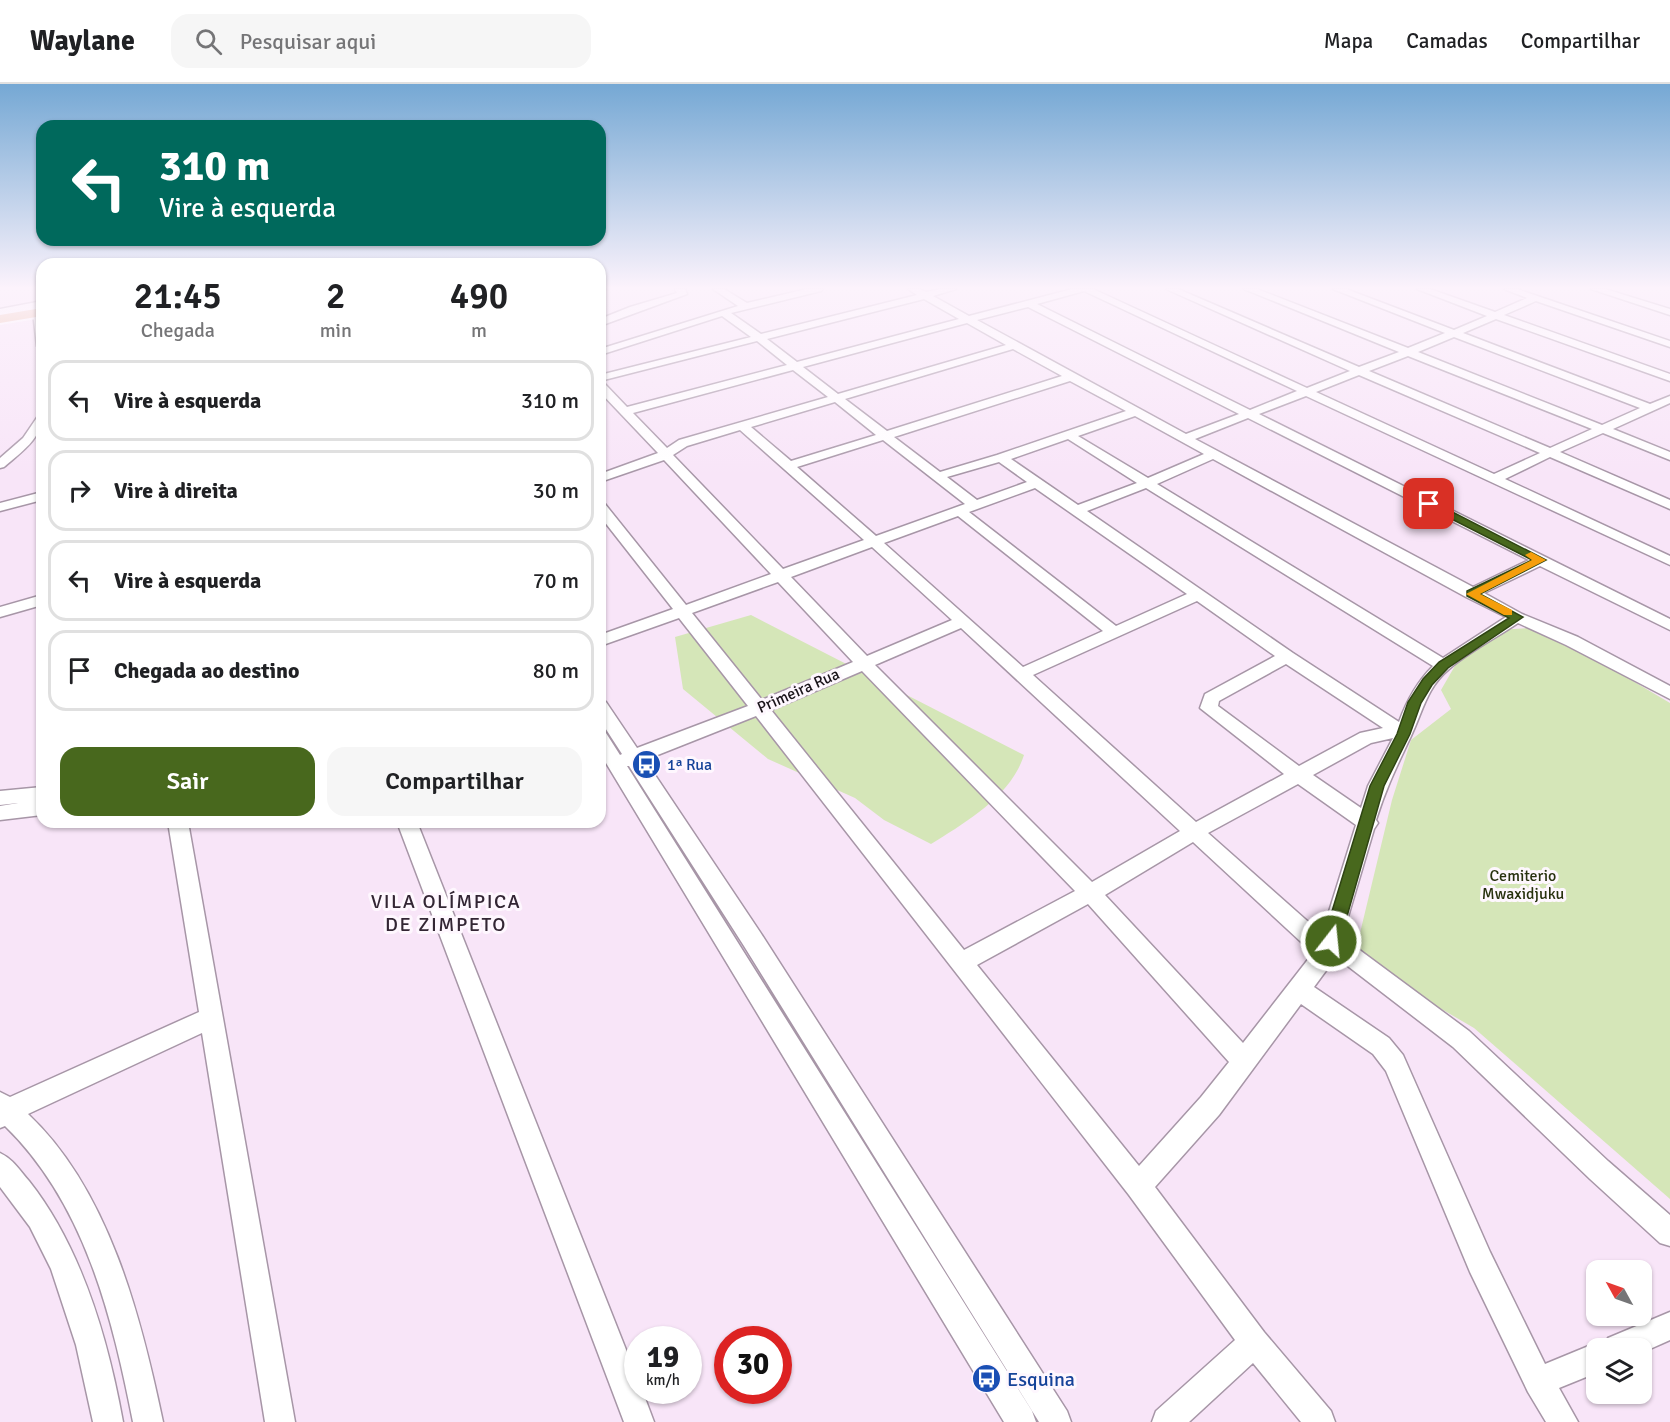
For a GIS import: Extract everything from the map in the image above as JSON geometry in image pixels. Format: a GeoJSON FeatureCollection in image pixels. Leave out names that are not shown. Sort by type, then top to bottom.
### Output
{"type":"FeatureCollection","features":[{"type":"Feature","properties":{"kind":"street"},"geometry":{"type":"LineString","coordinates":[[606,376],[702,351]]}},
{"type":"Feature","properties":{"kind":"street"},"geometry":{"type":"LineString","coordinates":[[777,351],[976,506]]}},
{"type":"Feature","properties":{"kind":"street"},"geometry":{"type":"LineString","coordinates":[[626,411],[846,351]]}},
{"type":"Feature","properties":{"kind":"street"},"geometry":{"type":"LineString","coordinates":[[606,476],[666,456],[673,447],[683,443],[994,351]]}},
{"type":"Feature","properties":{"kind":"street"},"geometry":{"type":"LineString","coordinates":[[1027,351],[1472,594],[1572,641],[1670,693]]}},
{"type":"Feature","properties":{"kind":"street"},"geometry":{"type":"LineString","coordinates":[[1124,351],[1670,625]]}},
{"type":"Feature","properties":{"kind":"street"},"geometry":{"type":"LineString","coordinates":[[1219,351],[1670,561]]}},
{"type":"Feature","properties":{"kind":"street"},"geometry":{"type":"LineString","coordinates":[[1312,351],[1551,452],[1670,505]]}},
{"type":"Feature","properties":{"kind":"street"},"geometry":{"type":"LineString","coordinates":[[1505,351],[1651,408]]}},
{"type":"Feature","properties":{"kind":"street"},"geometry":{"type":"LineString","coordinates":[[1596,351],[1670,378]]}},
{"type":"Feature","properties":{"kind":"street"},"geometry":{"type":"LineString","coordinates":[[1187,438],[1408,352],[1670,456]]}},
{"type":"Feature","properties":{"kind":"street"},"geometry":{"type":"LineString","coordinates":[[789,466],[1071,377]]}},
{"type":"Feature","properties":{"kind":"street"},"geometry":{"type":"LineString","coordinates":[[606,391],[863,662],[1090,893],[1245,1062]]}},
{"type":"Feature","properties":{"kind":"street"},"geometry":{"type":"LineString","coordinates":[[1495,479],[1670,399]]}},
{"type":"Feature","properties":{"kind":"street"},"geometry":{"type":"LineString","coordinates":[[938,476],[1001,458],[1136,412]]}},
{"type":"Feature","properties":{"kind":"street"},"geometry":{"type":"LineString","coordinates":[[742,425],[963,621],[1194,832],[1329,947],[1461,1039],[1599,1170],[1670,1233]]}},
{"type":"Feature","properties":{"kind":"street"},"geometry":{"type":"LineString","coordinates":[[0,464],[27,441],[36,427]]}},
{"type":"Feature","properties":{"kind":"street"},"geometry":{"type":"LineString","coordinates":[[1069,435],[1443,665]]}},
{"type":"Feature","properties":{"kind":"street"},"geometry":{"type":"LineString","coordinates":[[0,476],[36,446]]}},
{"type":"Feature","properties":{"kind":"street"},"geometry":{"type":"LineString","coordinates":[[1076,511],[1216,453]]}},
{"type":"Feature","properties":{"kind":"street"},"geometry":{"type":"LineString","coordinates":[[1001,458],[1287,657],[1402,732]]}},
{"type":"Feature","properties":{"kind":"street"},"geometry":{"type":"LineString","coordinates":[[606,639],[1036,483]]}},
{"type":"Feature","properties":{"kind":"street"},"geometry":{"type":"LineString","coordinates":[[0,507],[36,498]]}},
{"type":"Feature","properties":{"kind":"street"},"geometry":{"type":"LineString","coordinates":[[960,511],[1114,632]]}},
{"type":"Feature","properties":{"kind":"street"},"geometry":{"type":"LineString","coordinates":[[606,515],[962,962],[1138,1186],[1254,1342],[1320,1422]]}},
{"type":"Feature","properties":{"kind":"street"},"geometry":{"type":"LineString","coordinates":[[1472,594],[1540,560]]}},
{"type":"Feature","properties":{"kind":"street"},"geometry":{"type":"LineString","coordinates":[[1021,674],[1198,595]]}},
{"type":"Feature","properties":{"kind":"street"},"geometry":{"type":"LineString","coordinates":[[0,612],[36,602]]}},
{"type":"Feature","properties":{"kind":"street"},"geometry":{"type":"LineString","coordinates":[[1138,1186],[1210,1106],[1300,990],[1329,947],[1377,786],[1414,702],[1427,682],[1443,665],[1517,617]]}},
{"type":"Feature","properties":{"kind":"street","name":"Primeira Rua"},"geometry":{"type":"LineString","coordinates":[[625,761],[759,708],[963,621]]}},
{"type":"Feature","properties":{"kind":"street"},"geometry":{"type":"LineString","coordinates":[[1287,657],[1211,698],[1209,708],[1297,774],[1368,822]]}},
{"type":"Feature","properties":{"kind":"street"},"geometry":{"type":"LineString","coordinates":[[606,719],[625,761],[1021,1422]]}},
{"type":"Feature","properties":{"kind":"street"},"geometry":{"type":"LineString","coordinates":[[962,962],[1090,893],[1297,774],[1366,738],[1402,732]]}},
{"type":"Feature","properties":{"kind":"street"},"geometry":{"type":"LineString","coordinates":[[606,744],[625,761],[752,939],[1056,1422]]}},
{"type":"Feature","properties":{"kind":"street"},"geometry":{"type":"LineString","coordinates":[[0,798],[36,795]]}},
{"type":"Feature","properties":{"kind":"street"},"geometry":{"type":"LineString","coordinates":[[0,813],[36,809]]}},
{"type":"Feature","properties":{"kind":"street"},"geometry":{"type":"LineString","coordinates":[[179,828],[280,1422]]}},
{"type":"Feature","properties":{"kind":"street"},"geometry":{"type":"LineString","coordinates":[[409,828],[639,1422]]}},
{"type":"Feature","properties":{"kind":"street"},"geometry":{"type":"LineString","coordinates":[[1300,990],[1380,1047],[1395,1063],[1480,1262],[1538,1382],[1563,1422]]}},
{"type":"Feature","properties":{"kind":"street"},"geometry":{"type":"LineString","coordinates":[[148,1422],[136,1358],[106,1261],[71,1190],[43,1149],[3,1110],[212,1017]]}},
{"type":"Feature","properties":{"kind":"street"},"geometry":{"type":"LineString","coordinates":[[0,1166],[39,1218],[65,1272],[88,1336],[108,1422]]}},
{"type":"Feature","properties":{"kind":"street"},"geometry":{"type":"LineString","coordinates":[[1642,1338],[1670,1326]]}},
{"type":"Feature","properties":{"kind":"street"},"geometry":{"type":"LineString","coordinates":[[1167,1422],[1254,1342]]}},
{"type":"Feature","properties":{"kind":"street"},"geometry":{"type":"LineString","coordinates":[[1538,1382],[1586,1362]]}},
{"type":"Feature","properties":{"kind":"green space"},"geometry":{"type":"Polygon","coordinates":[[[751,615],[1024,755],[1018,770],[986,807],[931,844],[884,820],[855,798],[768,759],[683,689],[675,637],[751,615]]]}},
{"type":"Feature","properties":{"kind":"green space","name":"Cemiterio Mwaxidjuku"},"geometry":{"type":"Polygon","coordinates":[[[1529,628],[1611,668],[1670,703],[1670,1199],[1474,1028],[1354,958],[1392,800],[1411,740],[1451,709],[1441,690],[1456,664],[1497,630],[1529,628]]]}},
{"type":"Feature","properties":{"kind":"slow traffic"},"geometry":{"type":"LineString","coordinates":[[1508,612],[1472,594],[1540,560],[1531,555]]}},
{"type":"Feature","properties":{"kind":"place","name":"1ª Rua"},"geometry":{"type":"Point","coordinates":[646,764]}},
{"type":"Feature","properties":{"kind":"place","name":"Esquina"},"geometry":{"type":"Point","coordinates":[986,1379]}},
{"type":"Feature","properties":{"kind":"district","name":"VILA OLÍMPICA DE ZIMPETO"},"geometry":{"type":"Point","coordinates":[446,912]}},
{"type":"Feature","properties":{"kind":"route"},"geometry":{"type":"LineString","coordinates":[[1331,941],[1377,786],[1404,734],[1414,702],[1427,682],[1443,665],[1517,617],[1472,594],[1540,560],[1429,504]]}}]}
